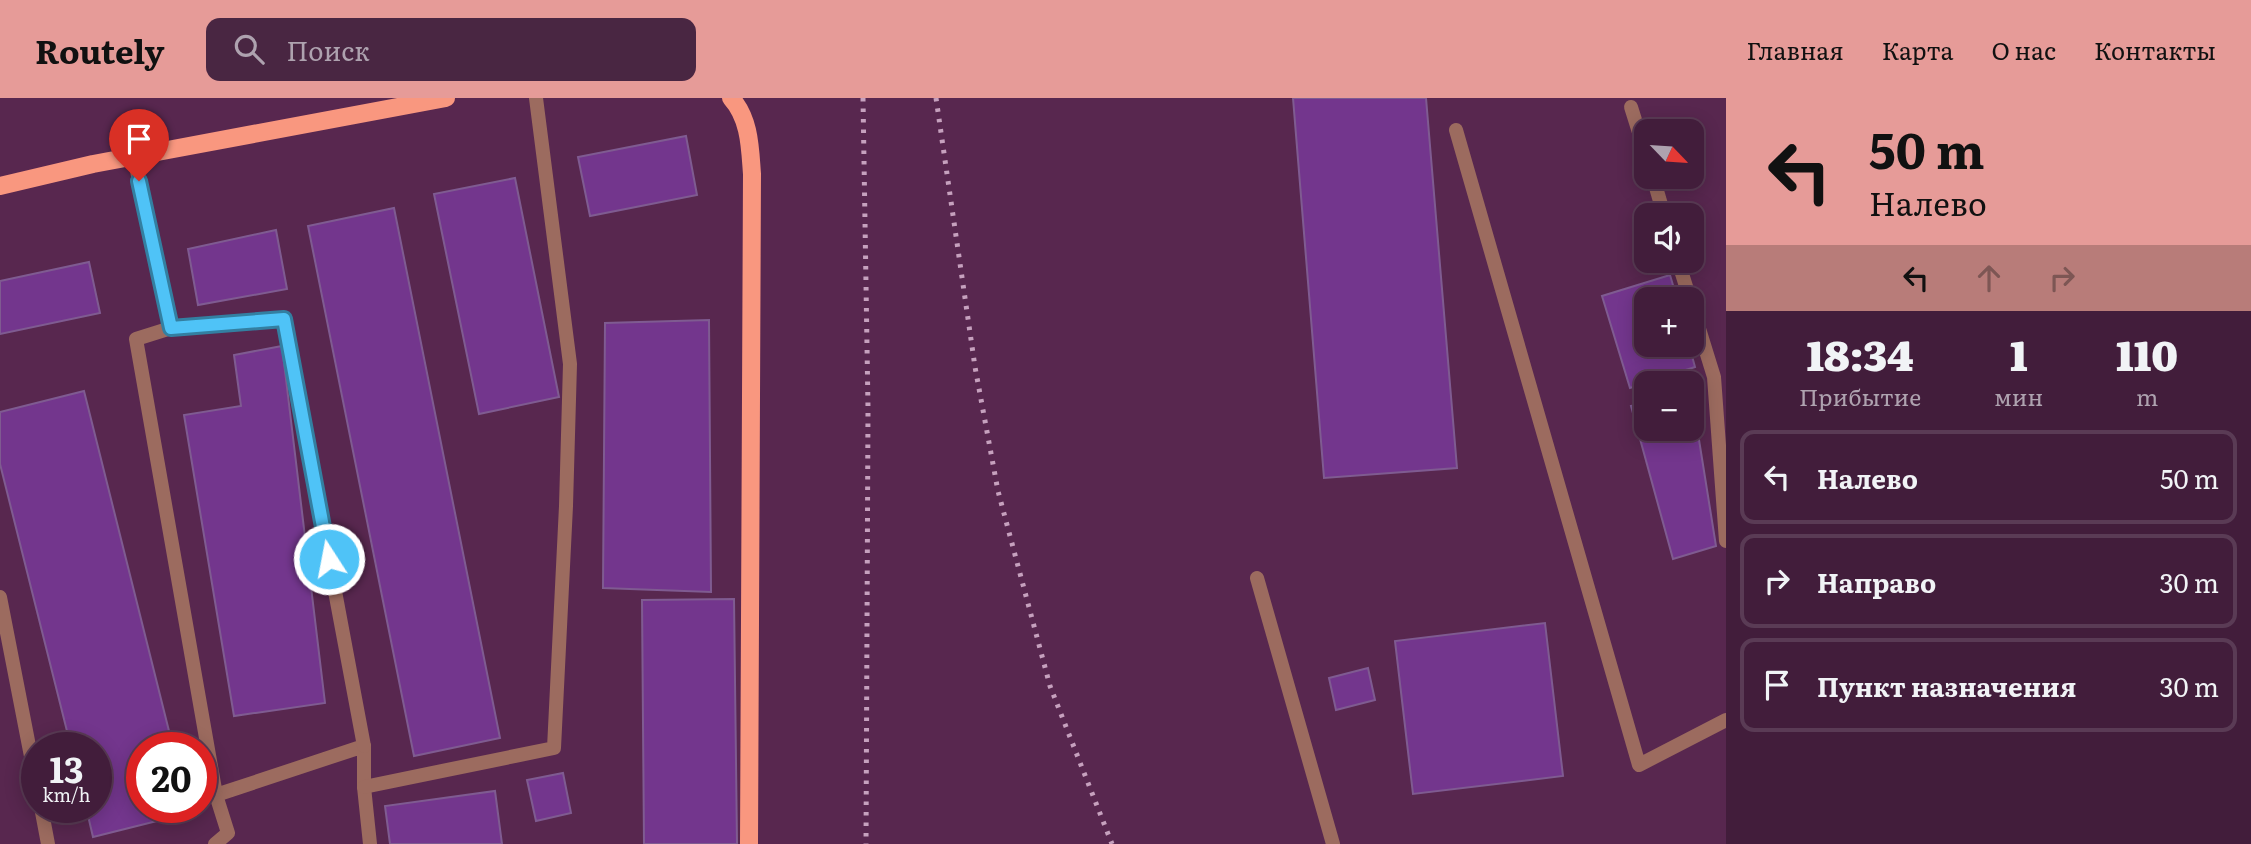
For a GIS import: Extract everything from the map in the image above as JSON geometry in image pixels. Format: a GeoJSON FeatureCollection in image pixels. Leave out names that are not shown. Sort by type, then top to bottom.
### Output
{"type":"FeatureCollection","features":[{"type":"Feature","properties":{"kind":"main road"},"geometry":{"type":"LineString","coordinates":[[0,186],[93,164],[446,98]]}},
{"type":"Feature","properties":{"kind":"main road"},"geometry":{"type":"LineString","coordinates":[[731,98],[737,105],[749,134],[752,174],[749,844]]}},
{"type":"Feature","properties":{"kind":"lane"},"geometry":{"type":"LineString","coordinates":[[364,787],[554,748],[566,520],[570,364],[536,98]]}},
{"type":"Feature","properties":{"kind":"lane"},"geometry":{"type":"LineString","coordinates":[[1631,107],[1635,119]]}},
{"type":"Feature","properties":{"kind":"lane"},"geometry":{"type":"LineString","coordinates":[[1456,130],[1639,765],[1726,720]]}},
{"type":"Feature","properties":{"kind":"lane"},"geometry":{"type":"LineString","coordinates":[[134,157],[171,328]]}},
{"type":"Feature","properties":{"kind":"lane"},"geometry":{"type":"LineString","coordinates":[[205,732],[136,339],[171,328],[284,319],[364,746],[364,787],[370,844]]}},
{"type":"Feature","properties":{"kind":"lane"},"geometry":{"type":"LineString","coordinates":[[1704,345],[1714,377],[1726,541]]}},
{"type":"Feature","properties":{"kind":"lane"},"geometry":{"type":"LineString","coordinates":[[1257,578],[1333,844]]}},
{"type":"Feature","properties":{"kind":"lane"},"geometry":{"type":"LineString","coordinates":[[0,597],[26,732]]}},
{"type":"Feature","properties":{"kind":"lane"},"geometry":{"type":"LineString","coordinates":[[217,795],[364,746]]}},
{"type":"Feature","properties":{"kind":"lane"},"geometry":{"type":"LineString","coordinates":[[215,844],[228,833],[217,798]]}},
{"type":"Feature","properties":{"kind":"lane"},"geometry":{"type":"LineString","coordinates":[[44,823],[48,844]]}},
{"type":"Feature","properties":{"kind":"building"},"geometry":{"type":"Polygon","coordinates":[[[1293,98],[1426,98],[1457,468],[1324,478],[1293,98]]]}},
{"type":"Feature","properties":{"kind":"building"},"geometry":{"type":"Polygon","coordinates":[[[686,136],[697,195],[590,216],[578,157],[686,136]]]}},
{"type":"Feature","properties":{"kind":"building"},"geometry":{"type":"Polygon","coordinates":[[[515,178],[559,397],[479,414],[434,194],[515,178]]]}},
{"type":"Feature","properties":{"kind":"building"},"geometry":{"type":"Polygon","coordinates":[[[394,208],[500,738],[414,756],[308,226],[394,208]]]}},
{"type":"Feature","properties":{"kind":"building"},"geometry":{"type":"Polygon","coordinates":[[[276,230],[287,289],[198,305],[188,249],[276,230]]]}},
{"type":"Feature","properties":{"kind":"building"},"geometry":{"type":"Polygon","coordinates":[[[89,262],[100,313],[0,334],[0,281],[89,262]]]}},
{"type":"Feature","properties":{"kind":"building"},"geometry":{"type":"Polygon","coordinates":[[[1670,275],[1674,287],[1634,287],[1634,357],[1692,357],[1695,367],[1683,371],[1634,371],[1634,387],[1630,388],[1602,296],[1670,275]]]}},
{"type":"Feature","properties":{"kind":"building"},"geometry":{"type":"Polygon","coordinates":[[[709,320],[711,592],[603,588],[605,323],[709,320]]]}},
{"type":"Feature","properties":{"kind":"building"},"geometry":{"type":"Polygon","coordinates":[[[282,346],[325,703],[234,716],[184,415],[241,406],[234,355],[282,346]]]}},
{"type":"Feature","properties":{"kind":"building"},"geometry":{"type":"Polygon","coordinates":[[[84,391],[169,732],[126,732],[126,823],[149,823],[93,837],[90,823],[112,823],[112,732],[67,732],[0,464],[0,412],[84,391]]]}},
{"type":"Feature","properties":{"kind":"building"},"geometry":{"type":"Polygon","coordinates":[[[1641,441],[1699,441],[1716,546],[1673,559],[1641,441]]]}},
{"type":"Feature","properties":{"kind":"building"},"geometry":{"type":"Polygon","coordinates":[[[734,599],[737,844],[644,844],[642,600],[734,599]]]}},
{"type":"Feature","properties":{"kind":"building"},"geometry":{"type":"Polygon","coordinates":[[[1545,623],[1563,776],[1413,794],[1395,641],[1545,623]]]}},
{"type":"Feature","properties":{"kind":"building"},"geometry":{"type":"Polygon","coordinates":[[[1368,668],[1375,700],[1336,710],[1329,678],[1368,668]]]}},
{"type":"Feature","properties":{"kind":"building"},"geometry":{"type":"Polygon","coordinates":[[[563,773],[571,813],[536,821],[527,780],[563,773]]]}},
{"type":"Feature","properties":{"kind":"building"},"geometry":{"type":"Polygon","coordinates":[[[495,791],[502,844],[390,844],[385,806],[495,791]]]}},
{"type":"Feature","properties":{"kind":"railway"},"geometry":{"type":"LineString","coordinates":[[863,98],[868,408],[866,844]]}},
{"type":"Feature","properties":{"kind":"railway"},"geometry":{"type":"LineString","coordinates":[[936,98],[975,367],[998,491],[1050,686],[1112,844]]}},
{"type":"Feature","properties":{"kind":"route"},"geometry":{"type":"LineString","coordinates":[[139,181],[171,328],[284,319],[329,559]]}}]}
